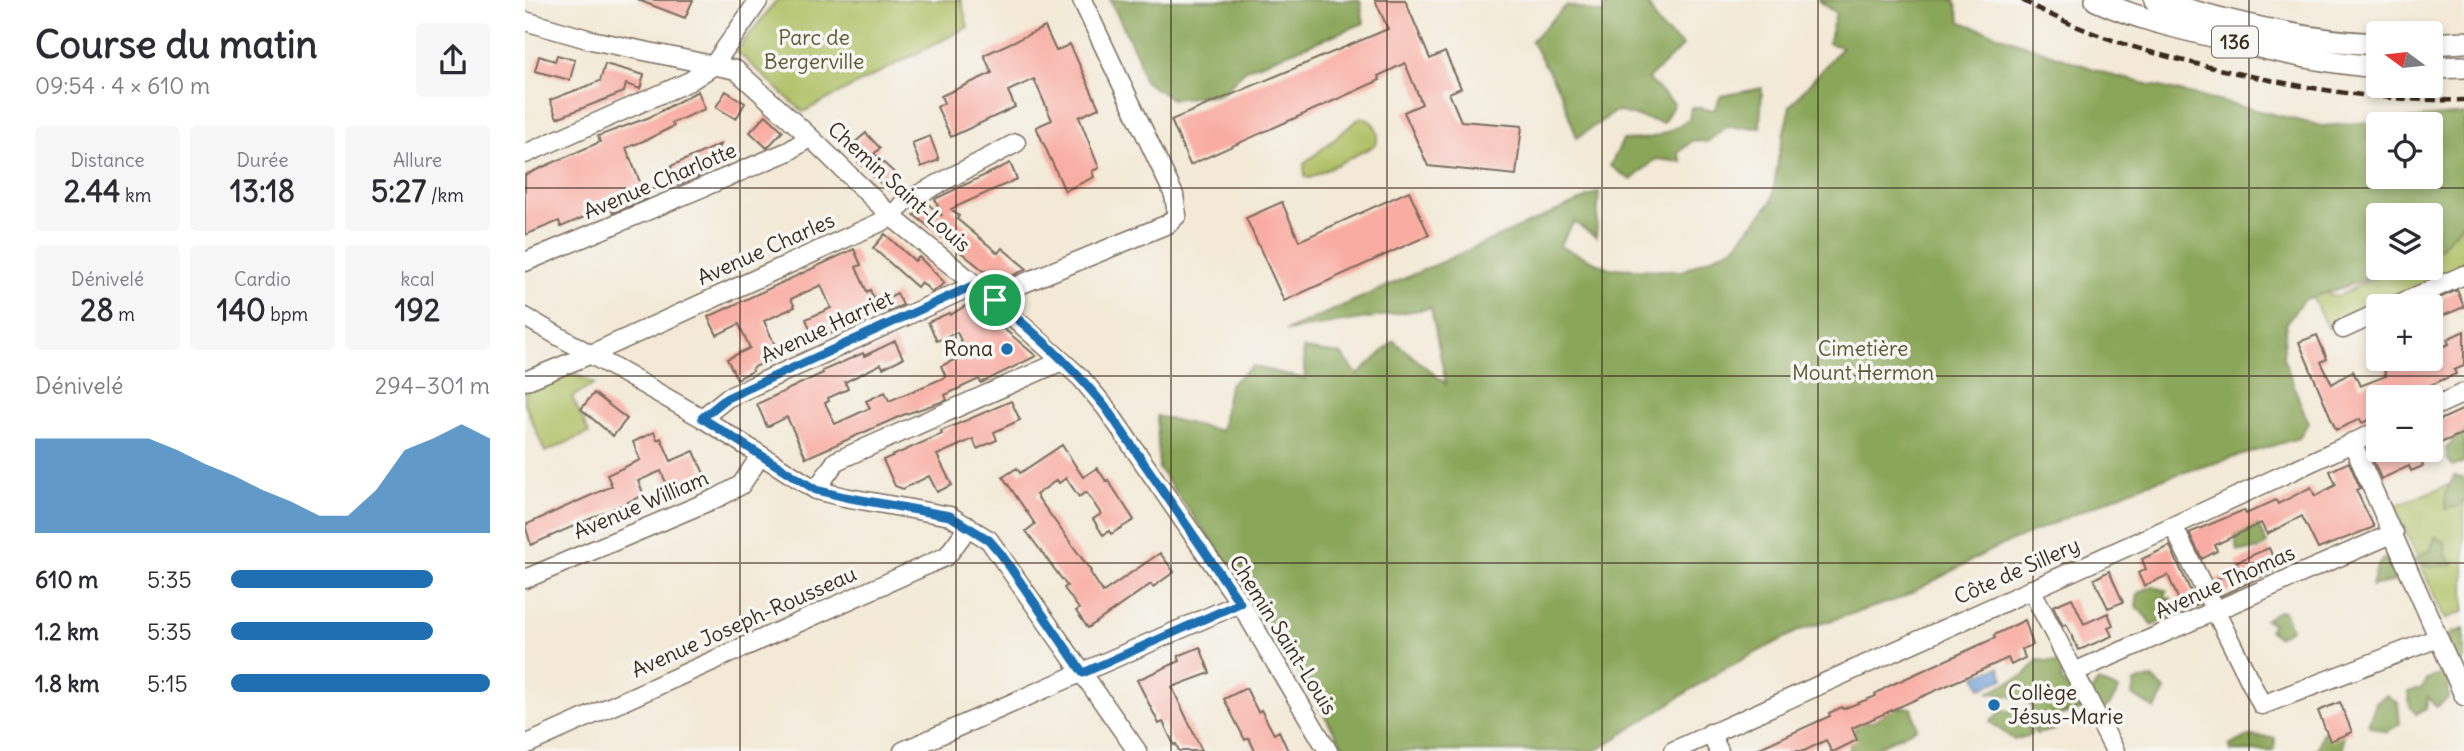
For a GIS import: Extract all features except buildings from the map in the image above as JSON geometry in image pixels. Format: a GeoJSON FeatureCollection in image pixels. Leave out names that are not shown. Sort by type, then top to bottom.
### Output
{"type":"FeatureCollection","features":[{"type":"Feature","properties":{"kind":"main road","name":"136"},"geometry":{"type":"LineString","coordinates":[[2097,0],[2142,17],[2251,46],[2366,66]]}},
{"type":"Feature","properties":{"kind":"main road","name":"136"},"geometry":{"type":"LineString","coordinates":[[2155,0],[2208,15],[2294,33],[2366,43]]}},
{"type":"Feature","properties":{"kind":"main road"},"geometry":{"type":"LineString","coordinates":[[2443,43],[2464,42]]}},
{"type":"Feature","properties":{"kind":"main road"},"geometry":{"type":"LineString","coordinates":[[2443,68],[2464,67]]}},
{"type":"Feature","properties":{"kind":"street"},"geometry":{"type":"LineString","coordinates":[[525,154],[690,81],[713,66],[759,0]]}},
{"type":"Feature","properties":{"kind":"street"},"geometry":{"type":"LineString","coordinates":[[995,300],[1016,286],[1168,224],[1177,215],[1174,195],[1082,0]]}},
{"type":"Feature","properties":{"kind":"street","name":"Chemin Saint-Louis"},"geometry":{"type":"LineString","coordinates":[[528,28],[736,70],[892,217],[995,300],[1081,378],[1106,408],[1240,603],[1328,751]]}},
{"type":"Feature","properties":{"kind":"street","name":"Avenue Charlotte"},"geometry":{"type":"LineString","coordinates":[[525,262],[789,151],[810,137]]}},
{"type":"Feature","properties":{"kind":"street","name":"Avenue Charles"},"geometry":{"type":"LineString","coordinates":[[525,381],[589,355],[892,217],[904,202],[1016,143]]}},
{"type":"Feature","properties":{"kind":"street"},"geometry":{"type":"LineString","coordinates":[[2421,294],[2464,275]]}},
{"type":"Feature","properties":{"kind":"street","name":"Avenue Harriet"},"geometry":{"type":"LineString","coordinates":[[702,418],[727,398],[974,285]]}},
{"type":"Feature","properties":{"kind":"street"},"geometry":{"type":"LineString","coordinates":[[525,317],[702,418],[816,490],[882,505],[950,516],[989,540],[1137,751]]}},
{"type":"Feature","properties":{"kind":"street"},"geometry":{"type":"LineString","coordinates":[[2343,329],[2366,318]]}},
{"type":"Feature","properties":{"kind":"street"},"geometry":{"type":"LineString","coordinates":[[816,490],[836,461],[1062,361]]}},
{"type":"Feature","properties":{"kind":"street"},"geometry":{"type":"LineString","coordinates":[[2443,403],[2464,393]]}},
{"type":"Feature","properties":{"kind":"street","name":"Côte de Sillery"},"geometry":{"type":"LineString","coordinates":[[1673,751],[2173,526],[2366,436]]}},
{"type":"Feature","properties":{"kind":"street"},"geometry":{"type":"LineString","coordinates":[[2352,442],[2464,696]]}},
{"type":"Feature","properties":{"kind":"street","name":"Avenue William"},"geometry":{"type":"LineString","coordinates":[[525,579],[719,497],[741,485],[761,455]]}},
{"type":"Feature","properties":{"kind":"street","name":"Avenue Joseph-Rousseau"},"geometry":{"type":"LineString","coordinates":[[525,745],[947,556],[969,526]]}},
{"type":"Feature","properties":{"kind":"street"},"geometry":{"type":"LineString","coordinates":[[2173,526],[2262,705],[2438,638]]}},
{"type":"Feature","properties":{"kind":"street","name":"Avenue Thomas"},"geometry":{"type":"LineString","coordinates":[[2074,672],[2394,533]]}},
{"type":"Feature","properties":{"kind":"street"},"geometry":{"type":"LineString","coordinates":[[2031,589],[2113,748]]}},
{"type":"Feature","properties":{"kind":"street"},"geometry":{"type":"LineString","coordinates":[[903,751],[1240,603]]}},
{"type":"Feature","properties":{"kind":"street"},"geometry":{"type":"LineString","coordinates":[[1710,733],[1719,751]]}},
{"type":"Feature","properties":{"kind":"green space","name":"Parc de Bergerville"},"geometry":{"type":"Polygon","coordinates":[[[777,0],[961,0],[968,27],[803,112],[736,51],[777,0]]]}},
{"type":"Feature","properties":{"kind":"green space"},"geometry":{"type":"Polygon","coordinates":[[[1110,0],[1360,0],[1364,23],[1247,69],[1220,94],[1172,99],[1144,81],[1137,55],[1110,0]]]}},
{"type":"Feature","properties":{"kind":"green space"},"geometry":{"type":"Polygon","coordinates":[[[1607,0],[1646,0],[1659,26],[1683,46],[1648,79],[1674,104],[1663,123],[1616,111],[1577,138],[1561,93],[1531,41],[1567,5],[1603,14],[1607,0]]]}},
{"type":"Feature","properties":{"kind":"green space","name":"Cimetière Mount Hermon"},"geometry":{"type":"Polygon","coordinates":[[[1818,0],[1955,0],[1961,22],[2114,76],[2322,126],[2366,122],[2366,189],[2443,189],[2443,116],[2464,114],[2464,222],[2443,245],[2443,203],[2366,203],[2366,279],[2303,300],[2286,323],[2283,357],[2308,423],[2299,438],[2145,484],[1989,551],[1902,598],[1800,630],[1720,671],[1596,751],[1346,751],[1256,603],[1159,469],[1157,416],[1221,431],[1229,385],[1252,366],[1305,379],[1303,349],[1341,354],[1358,375],[1394,341],[1446,384],[1431,308],[1286,331],[1599,192],[1596,237],[1574,222],[1559,246],[1609,268],[1682,271],[1734,247],[1772,201],[1790,106],[1842,47],[1828,43],[1836,14],[1818,0]]]}},
{"type":"Feature","properties":{"kind":"green space"},"geometry":{"type":"Polygon","coordinates":[[[1762,88],[1760,128],[1726,127],[1707,142],[1693,140],[1678,153],[1682,162],[1656,159],[1631,180],[1610,166],[1623,140],[1658,136],[1689,119],[1691,107],[1714,110],[1721,96],[1762,88]]]}},
{"type":"Feature","properties":{"kind":"green space"},"geometry":{"type":"Polygon","coordinates":[[[1361,117],[1376,128],[1374,146],[1310,178],[1305,177],[1304,164],[1361,117]]]}},
{"type":"Feature","properties":{"kind":"green space"},"geometry":{"type":"Polygon","coordinates":[[[2464,208],[2464,268],[2443,277],[2443,230],[2464,208]]]}},
{"type":"Feature","properties":{"kind":"green space"},"geometry":{"type":"Polygon","coordinates":[[[2370,280],[2437,280],[2405,294],[2366,294],[2366,311],[2327,328],[2309,290],[2338,296],[2370,280]]]}},
{"type":"Feature","properties":{"kind":"green space"},"geometry":{"type":"Polygon","coordinates":[[[571,372],[594,384],[572,397],[589,433],[545,452],[525,404],[525,392],[571,372]]]}},
{"type":"Feature","properties":{"kind":"green space"},"geometry":{"type":"Polygon","coordinates":[[[2464,429],[2464,462],[2453,466],[2448,460],[2446,448],[2464,429]]]}},
{"type":"Feature","properties":{"kind":"green space"},"geometry":{"type":"Polygon","coordinates":[[[2454,476],[2464,478],[2464,499],[2459,506],[2445,509],[2446,493],[2454,476]]]}},
{"type":"Feature","properties":{"kind":"green space"},"geometry":{"type":"Polygon","coordinates":[[[2464,479],[2464,611],[2445,619],[2394,506],[2464,479]]]}},
{"type":"Feature","properties":{"kind":"green space"},"geometry":{"type":"Polygon","coordinates":[[[2252,513],[2267,544],[2258,550],[2238,551],[2235,537],[2252,513]]]}},
{"type":"Feature","properties":{"kind":"green space"},"geometry":{"type":"Polygon","coordinates":[[[2435,537],[2445,542],[2446,555],[2454,565],[2431,567],[2412,561],[2431,549],[2435,537]]]}},
{"type":"Feature","properties":{"kind":"green space"},"geometry":{"type":"Polygon","coordinates":[[[2393,551],[2400,580],[2372,586],[2377,566],[2393,551]]]}},
{"type":"Feature","properties":{"kind":"green space"},"geometry":{"type":"Polygon","coordinates":[[[2152,586],[2167,591],[2165,600],[2171,598],[2170,618],[2153,625],[2136,606],[2138,593],[2152,586]]]}},
{"type":"Feature","properties":{"kind":"green space"},"geometry":{"type":"Polygon","coordinates":[[[2278,611],[2284,611],[2291,629],[2277,637],[2269,630],[2273,623],[2265,620],[2278,611]]]}},
{"type":"Feature","properties":{"kind":"green space"},"geometry":{"type":"Polygon","coordinates":[[[2464,629],[2464,659],[2455,669],[2452,683],[2448,683],[2448,698],[2436,707],[2428,697],[2426,709],[2416,714],[2410,706],[2408,692],[2422,688],[2426,679],[2440,675],[2450,633],[2464,629]]]}},
{"type":"Feature","properties":{"kind":"green space"},"geometry":{"type":"Polygon","coordinates":[[[2038,660],[2064,663],[2061,680],[2073,692],[2081,710],[2054,716],[2056,729],[2036,734],[2029,724],[2032,707],[2025,699],[1988,692],[2025,675],[2038,660]]]}},
{"type":"Feature","properties":{"kind":"green space"},"geometry":{"type":"Polygon","coordinates":[[[2152,678],[2165,690],[2155,709],[2132,695],[2134,682],[2152,678]]]}},
{"type":"Feature","properties":{"kind":"green space"},"geometry":{"type":"Polygon","coordinates":[[[2098,681],[2119,690],[2110,704],[2100,712],[2089,695],[2098,681]]]}},
{"type":"Feature","properties":{"kind":"green space"},"geometry":{"type":"Polygon","coordinates":[[[2386,695],[2398,703],[2400,724],[2386,732],[2368,725],[2376,702],[2386,695]]]}},
{"type":"Feature","properties":{"kind":"green space"},"geometry":{"type":"Polygon","coordinates":[[[1895,707],[1912,708],[1917,728],[1870,751],[1848,751],[1857,723],[1873,722],[1895,707]]]}},
{"type":"Feature","properties":{"kind":"green space"},"geometry":{"type":"Polygon","coordinates":[[[2004,710],[2025,714],[2031,735],[2014,740],[1990,722],[2004,710]]]}},
{"type":"Feature","properties":{"kind":"green space"},"geometry":{"type":"Polygon","coordinates":[[[2344,729],[2342,751],[2317,751],[2322,733],[2344,729]]]}},
{"type":"Feature","properties":{"kind":"green space"},"geometry":{"type":"Polygon","coordinates":[[[2249,736],[2275,738],[2274,751],[2231,751],[2229,746],[2249,736]]]}},
{"type":"Feature","properties":{"kind":"water"},"geometry":{"type":"Polygon","coordinates":[[[1999,667],[2004,679],[1981,688],[1976,676],[1999,667]]]}},
{"type":"Feature","properties":{"kind":"railway"},"geometry":{"type":"LineString","coordinates":[[2022,0],[2098,35],[2204,66],[2347,93],[2405,99],[2464,100]]}},
{"type":"Feature","properties":{"kind":"place","name":"Rona"},"geometry":{"type":"Point","coordinates":[1007,349]}},
{"type":"Feature","properties":{"kind":"place","name":"Collège Jésus-Marie"},"geometry":{"type":"Point","coordinates":[1994,705]}},
{"type":"Feature","properties":{"kind":"route"},"geometry":{"type":"LineString","coordinates":[[974,285],[995,300],[1081,378],[1106,408],[1240,603],[1083,673],[1001,554],[989,540],[969,526],[950,516],[816,490],[702,418],[727,398],[974,285]]}}]}
